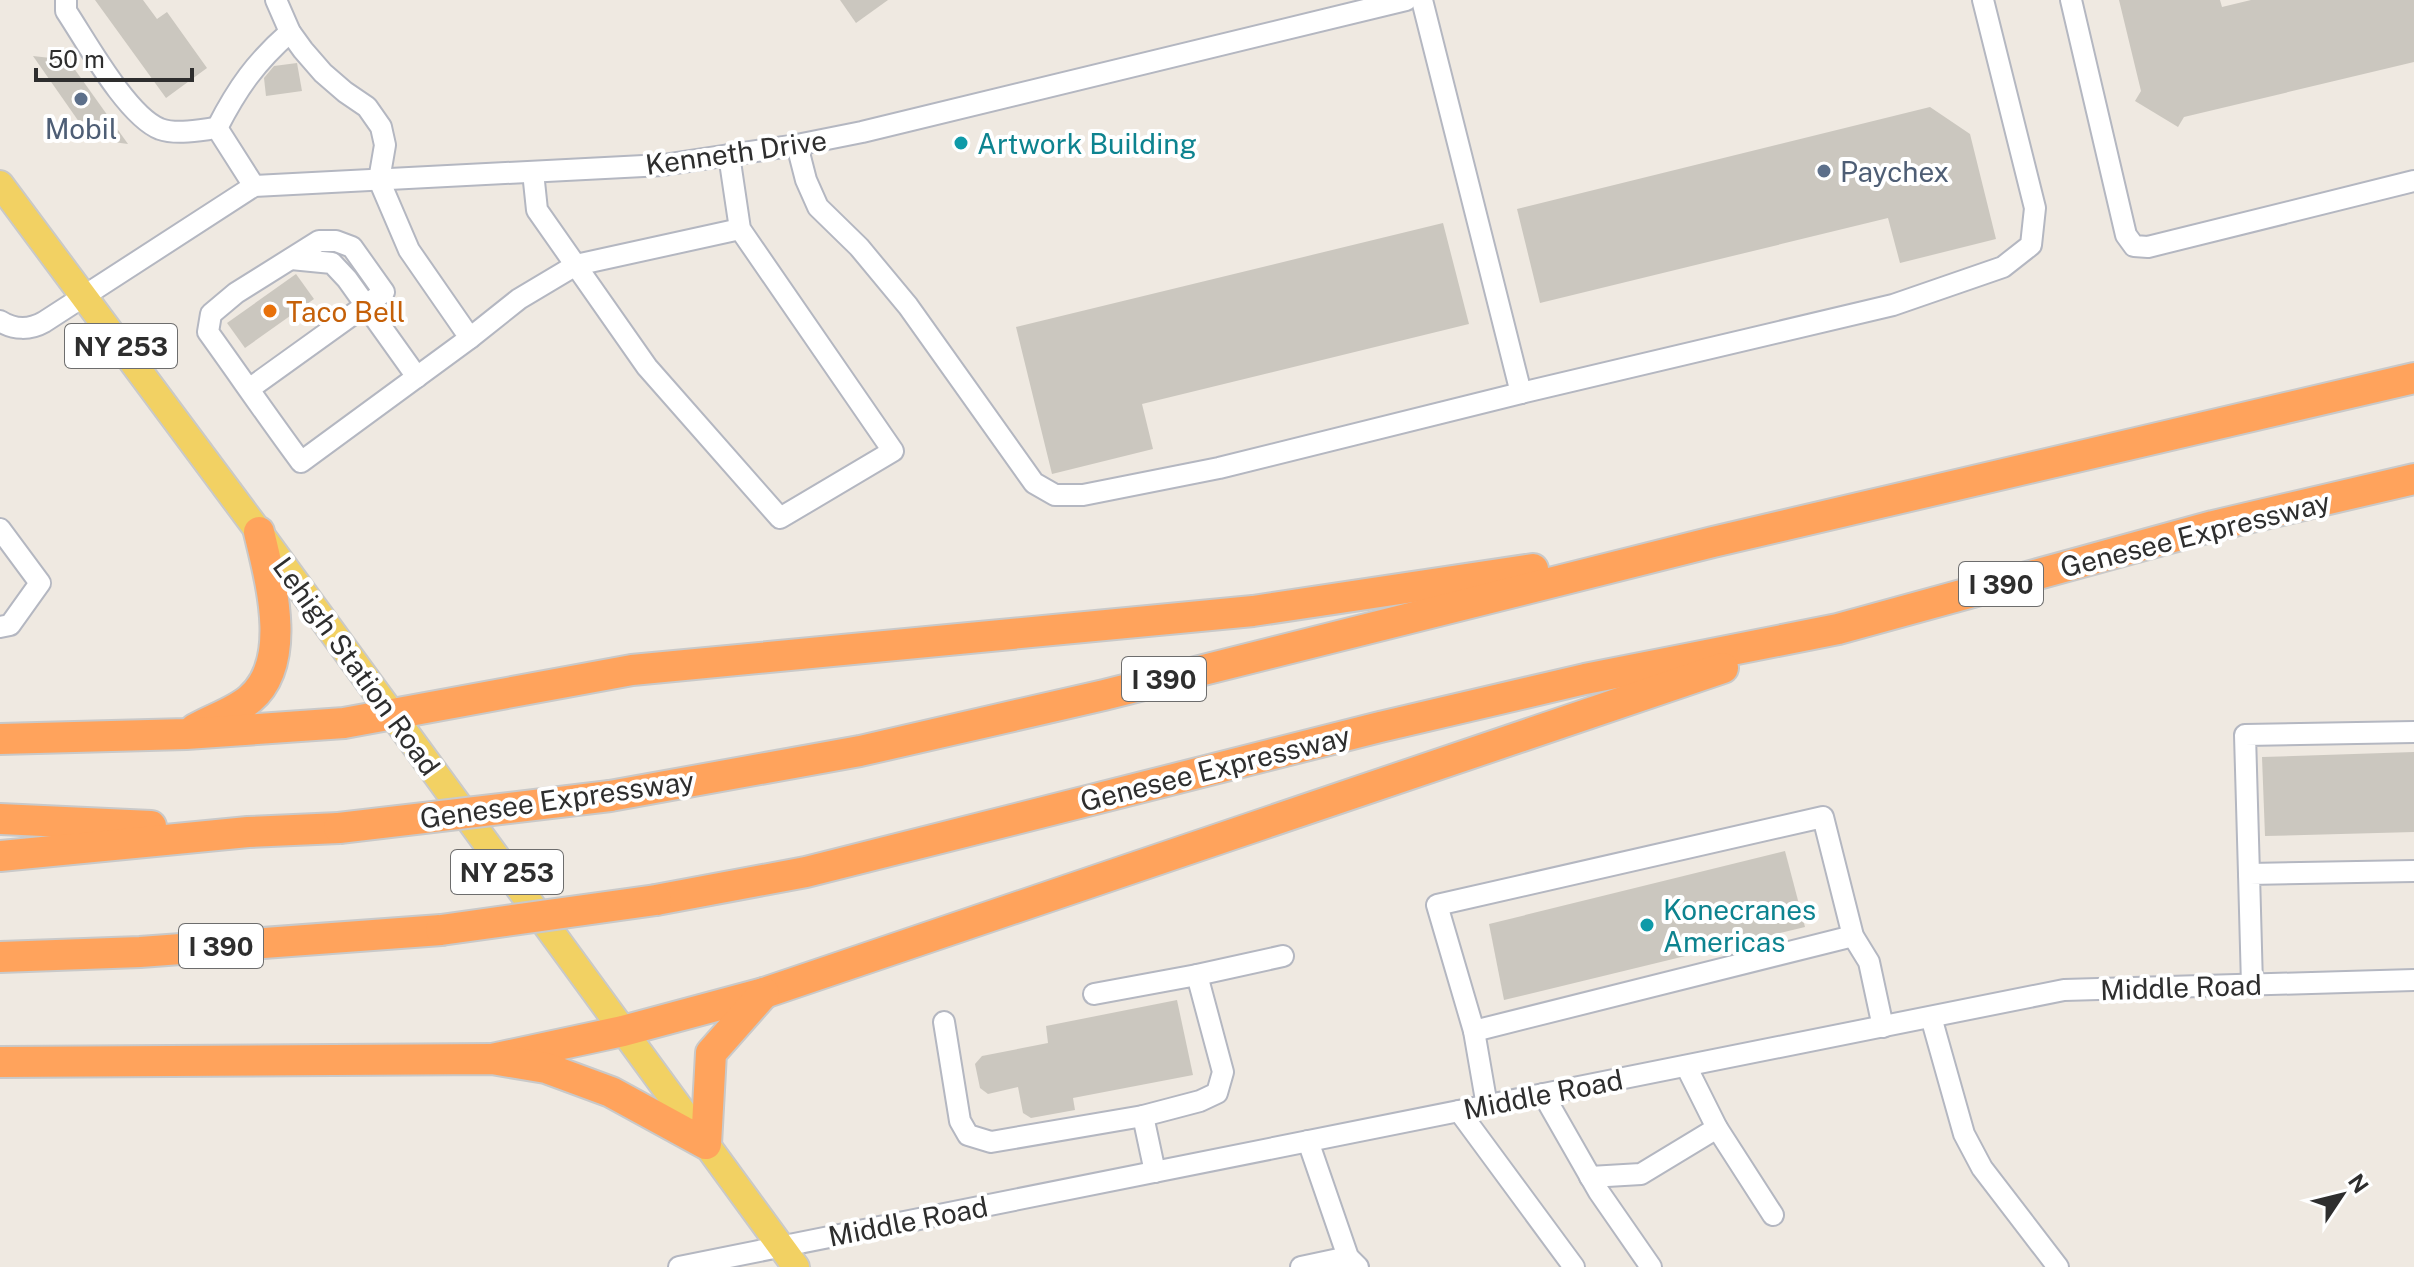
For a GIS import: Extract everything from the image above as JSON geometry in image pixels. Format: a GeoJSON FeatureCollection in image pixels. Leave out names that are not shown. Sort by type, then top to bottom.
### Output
{"type":"FeatureCollection","features":[{"type":"Feature","properties":{"kind":"highway","name":"Genesee Expressway"},"geometry":{"type":"LineString","coordinates":[[0,856],[248,832],[339,828],[610,796],[860,751],[1104,695],[1713,542],[2414,378]]}},
{"type":"Feature","properties":{"kind":"highway","name":"Genesee Expressway"},"geometry":{"type":"LineString","coordinates":[[0,957],[140,952],[441,930],[656,900],[806,872],[1380,727],[1585,679],[1838,629],[2213,526],[2414,479]]}},
{"type":"Feature","properties":{"kind":"highway"},"geometry":{"type":"LineString","coordinates":[[186,734],[251,699],[268,674],[277,638],[271,585],[259,532]]}},
{"type":"Feature","properties":{"kind":"highway"},"geometry":{"type":"LineString","coordinates":[[0,739],[186,734],[344,723],[632,670],[1253,611],[1713,542]]}},
{"type":"Feature","properties":{"kind":"highway"},"geometry":{"type":"LineString","coordinates":[[492,1059],[623,1031],[764,993],[1838,629]]}},
{"type":"Feature","properties":{"kind":"highway"},"geometry":{"type":"LineString","coordinates":[[0,819],[248,832]]}},
{"type":"Feature","properties":{"kind":"highway"},"geometry":{"type":"LineString","coordinates":[[0,1062],[492,1059],[546,1068],[611,1092],[706,1144],[711,1053],[764,993]]}},
{"type":"Feature","properties":{"kind":"main road","name":"Lehigh Station Road"},"geometry":{"type":"LineString","coordinates":[[0,184],[259,532],[788,1257]]}},
{"type":"Feature","properties":{"kind":"street"},"geometry":{"type":"LineString","coordinates":[[66,0],[66,11],[115,85],[137,112],[160,129],[186,132],[217,128]]}},
{"type":"Feature","properties":{"kind":"street"},"geometry":{"type":"LineString","coordinates":[[276,0],[290,32],[323,73],[367,107],[381,127],[385,145],[379,180],[409,250],[470,338]]}},
{"type":"Feature","properties":{"kind":"street","name":"Kenneth Drive"},"geometry":{"type":"LineString","coordinates":[[254,186],[663,165],[797,145],[862,132],[1406,0]]}},
{"type":"Feature","properties":{"kind":"street"},"geometry":{"type":"LineString","coordinates":[[1422,0],[1521,393]]}},
{"type":"Feature","properties":{"kind":"street"},"geometry":{"type":"LineString","coordinates":[[797,145],[806,180],[818,207],[859,247],[908,306],[1034,483],[1055,495],[1083,495],[1219,468],[1893,305],[2003,267],[2031,245],[2035,208],[1983,0]]}},
{"type":"Feature","properties":{"kind":"street"},"geometry":{"type":"LineString","coordinates":[[2071,0],[2126,235],[2134,246],[2148,247],[2414,181]]}},
{"type":"Feature","properties":{"kind":"street"},"geometry":{"type":"LineString","coordinates":[[217,128],[231,100],[259,60],[290,32]]}},
{"type":"Feature","properties":{"kind":"street"},"geometry":{"type":"LineString","coordinates":[[0,321],[10,328],[34,327],[254,186],[217,128]]}},
{"type":"Feature","properties":{"kind":"street"},"geometry":{"type":"LineString","coordinates":[[533,172],[537,210],[647,367],[780,518],[893,451],[740,229],[729,155]]}},
{"type":"Feature","properties":{"kind":"street"},"geometry":{"type":"LineString","coordinates":[[249,389],[384,292],[352,247],[336,241],[319,241],[236,293],[211,314],[208,332],[301,462],[519,299],[576,265],[740,229]]}},
{"type":"Feature","properties":{"kind":"street"},"geometry":{"type":"LineString","coordinates":[[291,259],[332,263],[347,279],[417,377]]}},
{"type":"Feature","properties":{"kind":"street"},"geometry":{"type":"LineString","coordinates":[[0,529],[40,583],[10,625],[0,627]]}},
{"type":"Feature","properties":{"kind":"street"},"geometry":{"type":"LineString","coordinates":[[2252,985],[2245,735],[2414,732]]}},
{"type":"Feature","properties":{"kind":"street"},"geometry":{"type":"LineString","coordinates":[[1487,1106],[1474,1031],[1437,905],[1823,817],[1853,936],[1869,962],[1883,1027]]}},
{"type":"Feature","properties":{"kind":"street"},"geometry":{"type":"LineString","coordinates":[[2249,874],[2414,871]]}},
{"type":"Feature","properties":{"kind":"street"},"geometry":{"type":"LineString","coordinates":[[1474,1031],[1853,936]]}},
{"type":"Feature","properties":{"kind":"street"},"geometry":{"type":"LineString","coordinates":[[1094,994],[1283,956]]}},
{"type":"Feature","properties":{"kind":"street"},"geometry":{"type":"LineString","coordinates":[[944,1022],[960,1121],[968,1135],[991,1142],[1143,1116],[1200,1101],[1217,1093],[1223,1072],[1197,975]]}},
{"type":"Feature","properties":{"kind":"street","name":"Middle Road"},"geometry":{"type":"LineString","coordinates":[[679,1267],[788,1257],[1155,1172],[2064,990],[2414,980]]}},
{"type":"Feature","properties":{"kind":"street"},"geometry":{"type":"LineString","coordinates":[[1931,1017],[1953,1101],[1970,1145],[1982,1168],[2058,1267]]}},
{"type":"Feature","properties":{"kind":"street"},"geometry":{"type":"LineString","coordinates":[[1686,1066],[1717,1128],[1773,1215]]}},
{"type":"Feature","properties":{"kind":"street"},"geometry":{"type":"LineString","coordinates":[[1543,1094],[1590,1177],[1651,1267]]}},
{"type":"Feature","properties":{"kind":"street"},"geometry":{"type":"LineString","coordinates":[[1459,1111],[1574,1267]]}},
{"type":"Feature","properties":{"kind":"street"},"geometry":{"type":"LineString","coordinates":[[1143,1116],[1155,1172]]}},
{"type":"Feature","properties":{"kind":"street"},"geometry":{"type":"LineString","coordinates":[[1590,1177],[1641,1174],[1717,1128]]}},
{"type":"Feature","properties":{"kind":"street"},"geometry":{"type":"LineString","coordinates":[[1301,1267],[1353,1262],[1308,1141]]}},
{"type":"Feature","properties":{"kind":"building"},"geometry":{"type":"Polygon","coordinates":[[[95,0],[143,0],[157,19],[167,12],[207,68],[166,98],[95,0]]]}},
{"type":"Feature","properties":{"kind":"building"},"geometry":{"type":"Polygon","coordinates":[[[840,0],[888,0],[856,23],[840,0]]]}},
{"type":"Feature","properties":{"kind":"building"},"geometry":{"type":"Polygon","coordinates":[[[2119,0],[2220,0],[2222,7],[2251,0],[2414,0],[2414,62],[2184,117],[2178,127],[2135,101],[2141,91],[2119,0]]]}},
{"type":"Feature","properties":{"kind":"building"},"geometry":{"type":"Polygon","coordinates":[[[33,56],[68,60],[128,144],[91,139],[33,56]]]}},
{"type":"Feature","properties":{"kind":"building"},"geometry":{"type":"Polygon","coordinates":[[[297,63],[302,91],[266,96],[264,78],[274,66],[297,63]]]}},
{"type":"Feature","properties":{"kind":"building","name":"Paychex"},"geometry":{"type":"Polygon","coordinates":[[[1930,107],[1970,134],[1996,239],[1900,263],[1888,218],[1540,303],[1517,209],[1930,107]]]}},
{"type":"Feature","properties":{"kind":"building"},"geometry":{"type":"Polygon","coordinates":[[[1443,223],[1469,324],[1142,404],[1153,449],[1052,474],[1016,327],[1443,223]]]}},
{"type":"Feature","properties":{"kind":"building","name":"Taco Bell"},"geometry":{"type":"Polygon","coordinates":[[[296,274],[314,299],[245,348],[227,323],[296,274]]]}},
{"type":"Feature","properties":{"kind":"building"},"geometry":{"type":"Polygon","coordinates":[[[2414,752],[2414,832],[2265,836],[2262,757],[2414,752]]]}},
{"type":"Feature","properties":{"kind":"building","name":"Konecranes Americas"},"geometry":{"type":"Polygon","coordinates":[[[1785,851],[1805,927],[1504,1000],[1489,924],[1785,851]]]}},
{"type":"Feature","properties":{"kind":"building"},"geometry":{"type":"Polygon","coordinates":[[[1177,1000],[1193,1075],[1073,1098],[1075,1110],[1031,1118],[1023,1113],[1018,1087],[988,1094],[980,1088],[975,1064],[982,1056],[1048,1043],[1046,1026],[1177,1000]]]}},
{"type":"Feature","properties":{"kind":"place","name":"Mobil"},"geometry":{"type":"Point","coordinates":[81,99]}},
{"type":"Feature","properties":{"kind":"place","name":"Artwork Building"},"geometry":{"type":"Point","coordinates":[961,143]}},
{"type":"Feature","properties":{"kind":"place","name":"Paychex"},"geometry":{"type":"Point","coordinates":[1824,171]}},
{"type":"Feature","properties":{"kind":"place","name":"Taco Bell"},"geometry":{"type":"Point","coordinates":[270,311]}},
{"type":"Feature","properties":{"kind":"place","name":"Konecranes Americas"},"geometry":{"type":"Point","coordinates":[1647,925]}}]}
